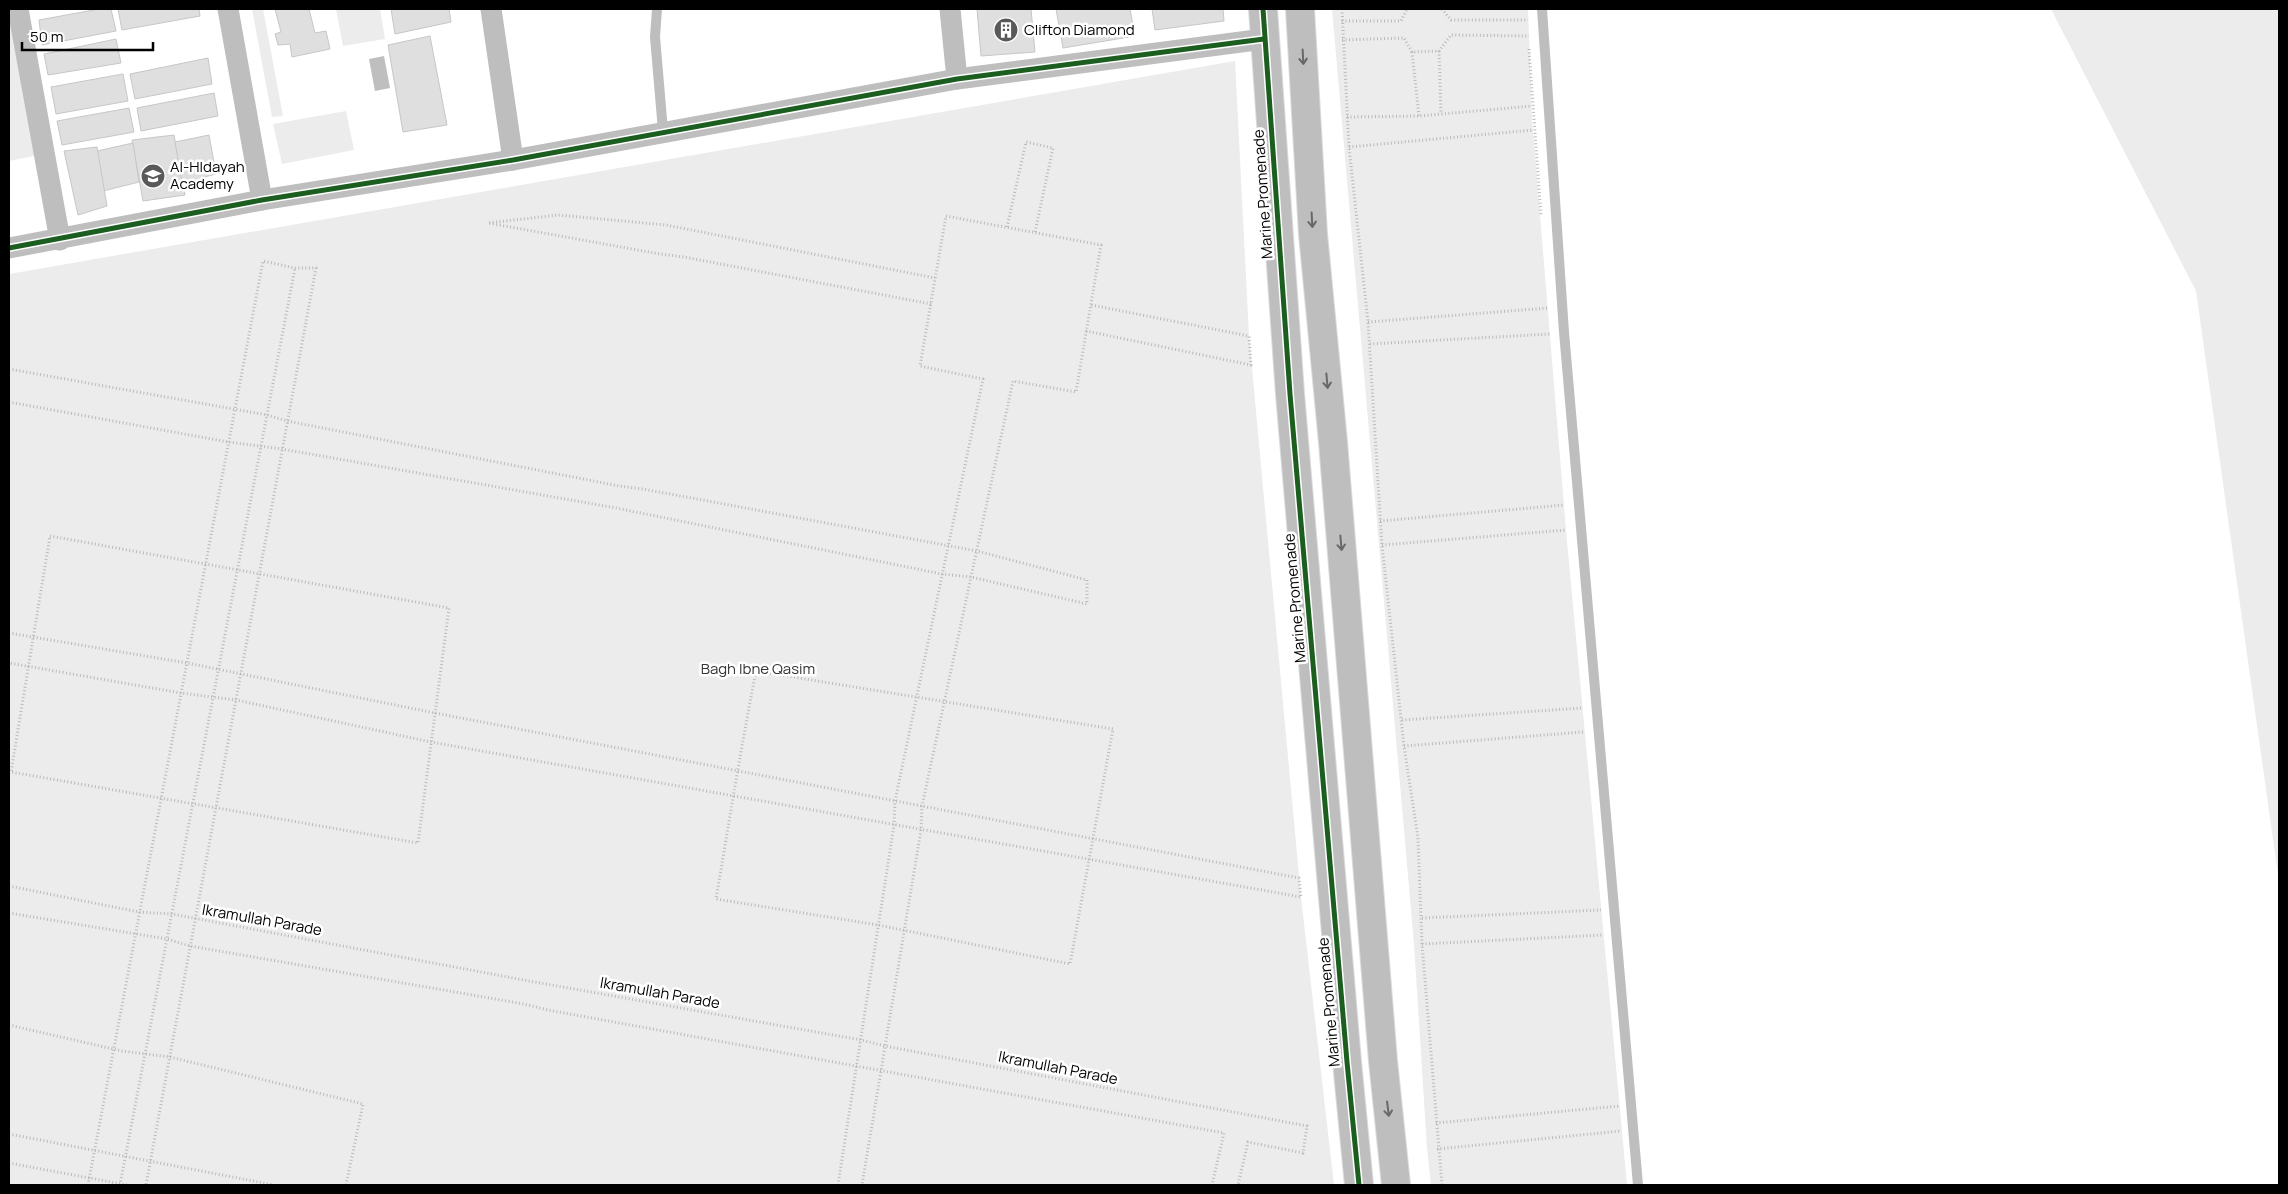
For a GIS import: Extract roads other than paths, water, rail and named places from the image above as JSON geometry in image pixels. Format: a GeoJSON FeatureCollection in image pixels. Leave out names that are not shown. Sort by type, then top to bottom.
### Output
{"type":"FeatureCollection","features":[{"type":"Feature","properties":{"kind":"main road","name":"Marine Promenade"},"geometry":{"type":"LineString","coordinates":[[1263,9],[1290,394],[1359,1185]]}},
{"type":"Feature","properties":{"kind":"main road"},"geometry":{"type":"LineString","coordinates":[[1300,9],[1313,234],[1333,442],[1382,1061],[1396,1185]]}},
{"type":"Feature","properties":{"kind":"main road"},"geometry":{"type":"LineString","coordinates":[[1347,1062],[1352,1067],[1365,1072],[1372,1071],[1382,1061]]}},
{"type":"Feature","properties":{"kind":"main road"},"geometry":{"type":"LineString","coordinates":[[1357,1158],[1363,1151],[1371,1148],[1380,1148],[1388,1151],[1394,1158]]}},
{"type":"Feature","properties":{"kind":"street"},"geometry":{"type":"LineString","coordinates":[[18,9],[60,240]]}},
{"type":"Feature","properties":{"kind":"street"},"geometry":{"type":"LineString","coordinates":[[228,9],[262,200]]}},
{"type":"Feature","properties":{"kind":"street"},"geometry":{"type":"LineString","coordinates":[[491,9],[513,160]]}},
{"type":"Feature","properties":{"kind":"street"},"geometry":{"type":"LineString","coordinates":[[950,9],[957,79]]}},
{"type":"Feature","properties":{"kind":"street"},"geometry":{"type":"LineString","coordinates":[[9,248],[60,240],[262,200],[513,160],[663,131],[957,79],[1264,39]]}},
{"type":"Feature","properties":{"kind":"lane"},"geometry":{"type":"LineString","coordinates":[[657,9],[655,37],[663,131]]}},
{"type":"Feature","properties":{"kind":"lane"},"geometry":{"type":"LineString","coordinates":[[1542,9],[1564,332],[1638,1185]]}},
{"type":"Feature","properties":{"kind":"place","name":"Clifton Diamond"},"geometry":{"type":"Point","coordinates":[1006,30]}},
{"type":"Feature","properties":{"kind":"place","name":"Al-HIdayah Academy"},"geometry":{"type":"Point","coordinates":[153,176]}},
{"type":"Feature","properties":{"kind":"park label","name":"Bagh Ibne Qasim"},"geometry":{"type":"Point","coordinates":[758,669]}}]}
